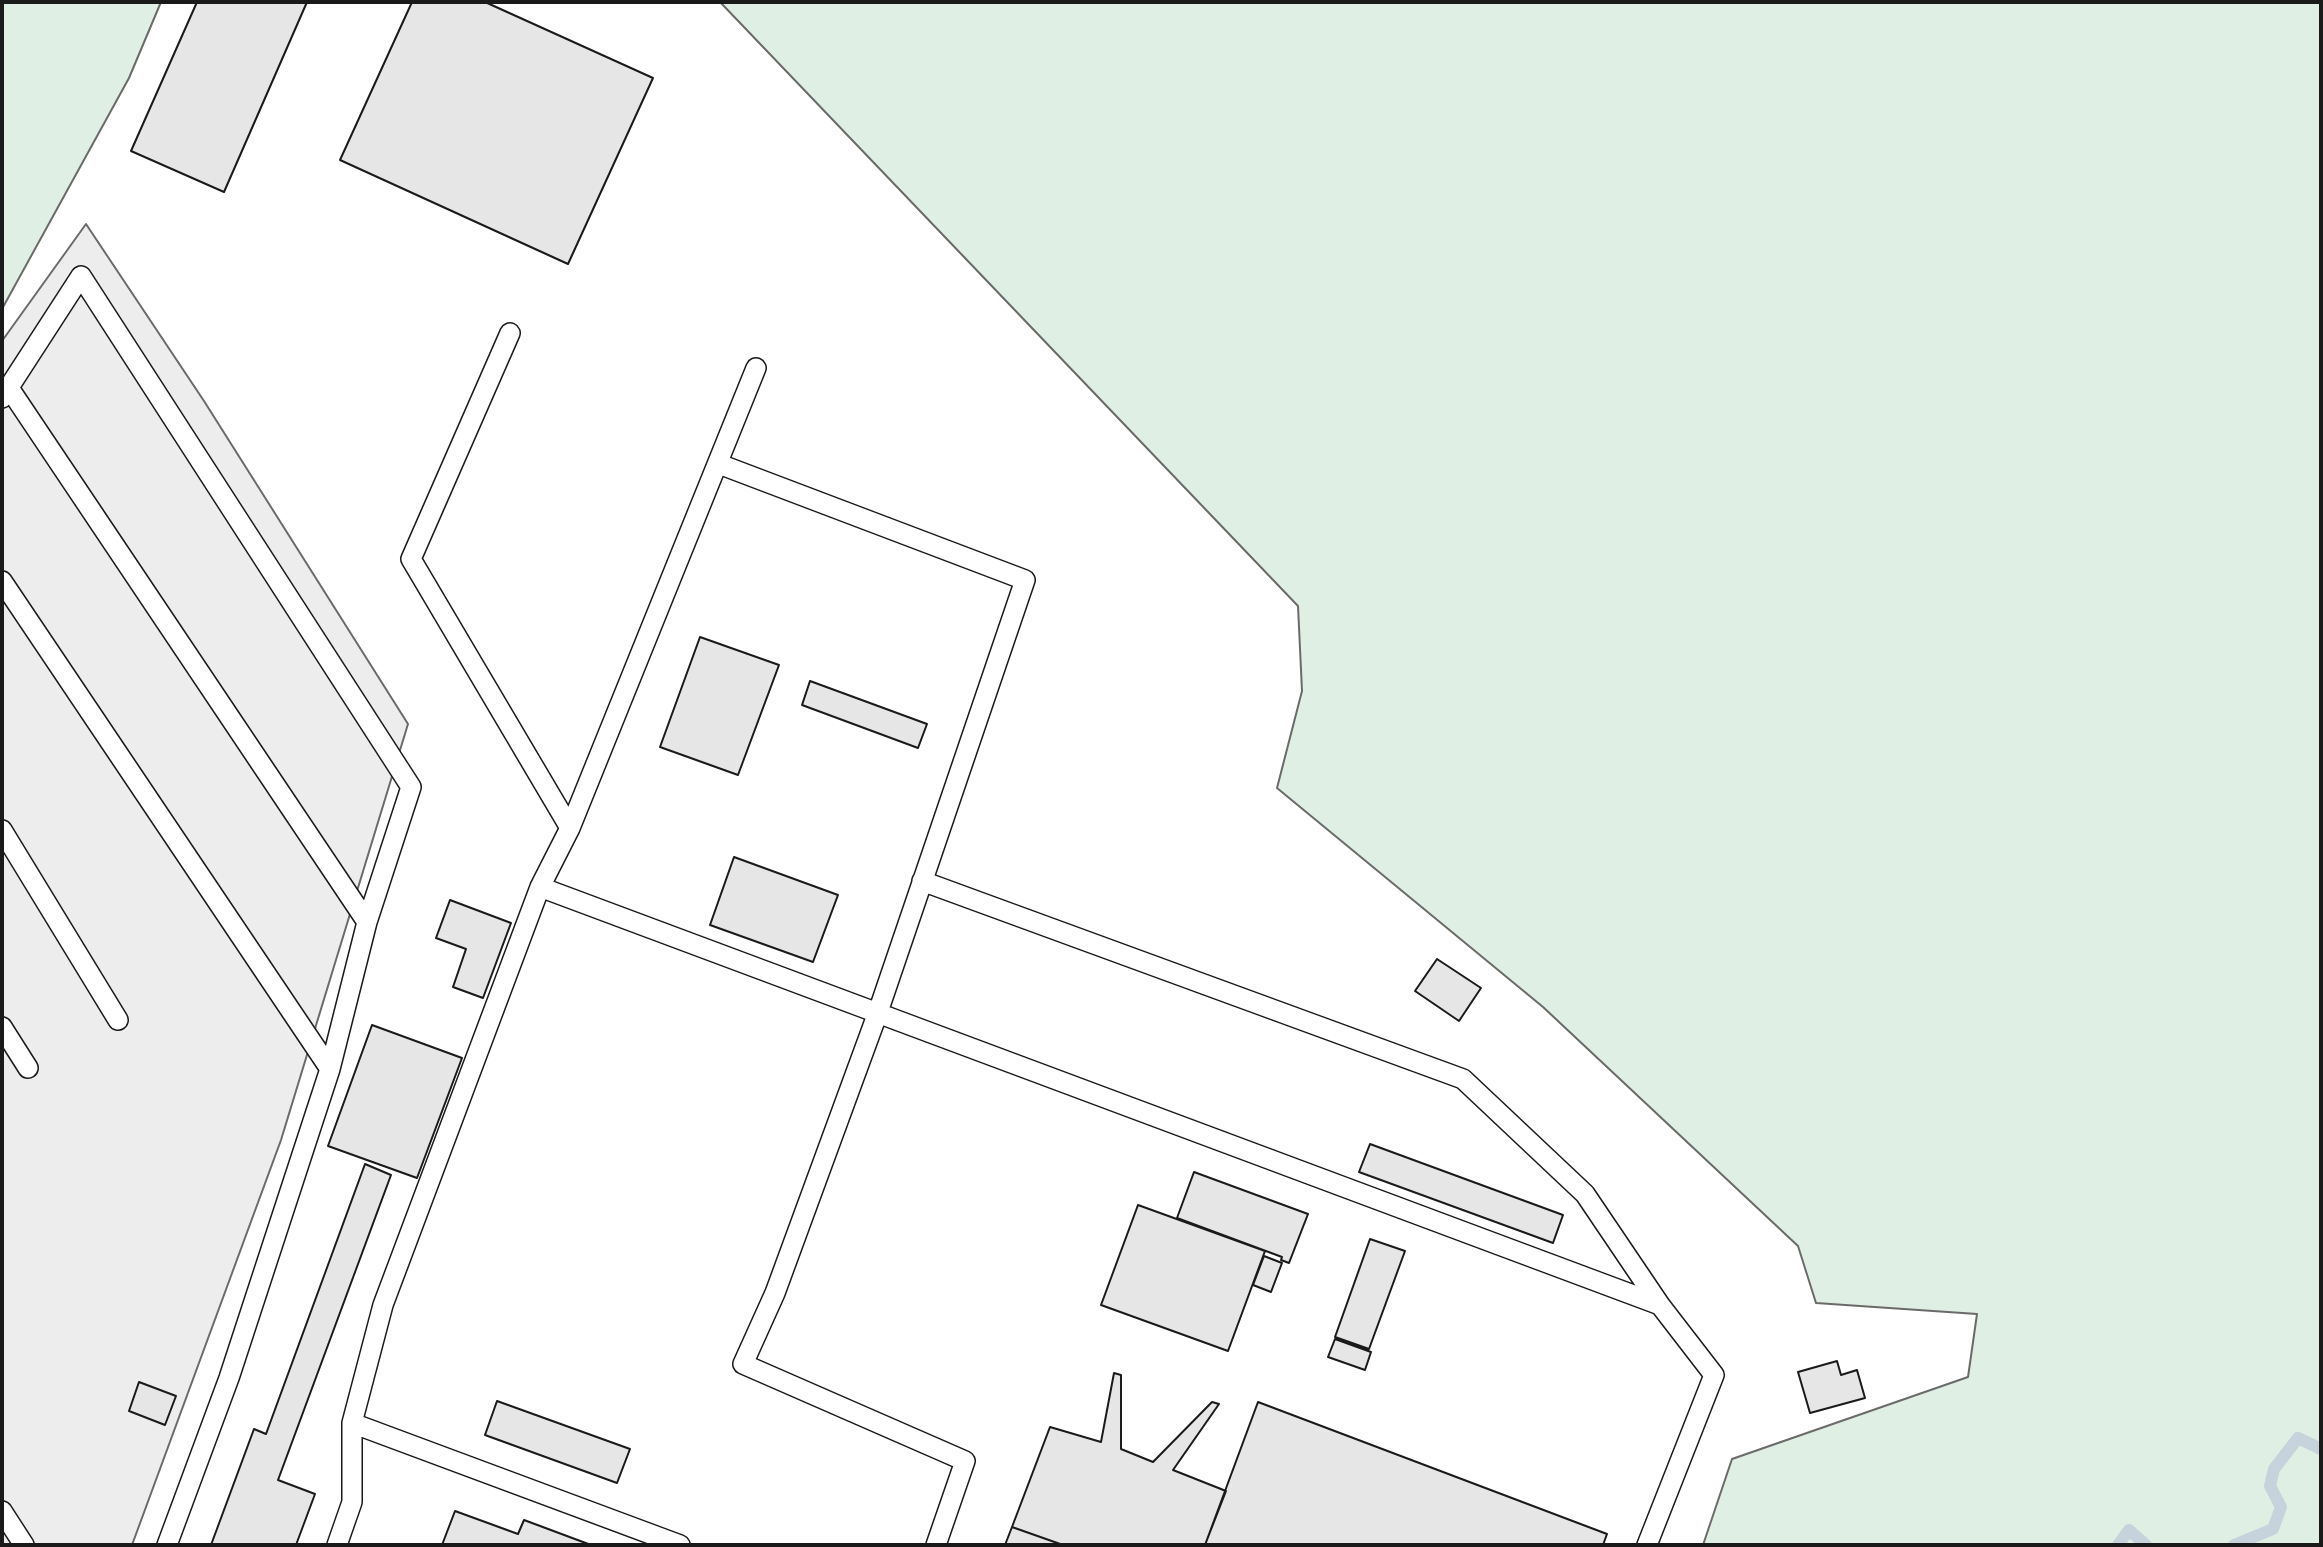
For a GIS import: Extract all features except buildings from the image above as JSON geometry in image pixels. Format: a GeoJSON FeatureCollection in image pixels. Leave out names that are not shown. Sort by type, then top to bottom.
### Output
{"type":"FeatureCollection","features":[{"type":"Feature","properties":{"kind":"lane"},"geometry":{"type":"LineString","coordinates":[[167,1545],[229,1378],[330,1069],[367,922],[411,787],[80,276],[5,393],[367,922]]}},
{"type":"Feature","properties":{"kind":"lane"},"geometry":{"type":"LineString","coordinates":[[510,333],[411,559],[570,828]]}},
{"type":"Feature","properties":{"kind":"lane"},"geometry":{"type":"LineString","coordinates":[[337,1545],[352,1502],[352,1423],[383,1305],[540,887],[570,828],[756,368]]}},
{"type":"Feature","properties":{"kind":"lane"},"geometry":{"type":"LineString","coordinates":[[719,464],[1026,580],[877,1015],[775,1293],[743,1364],[965,1461],[936,1545]]}},
{"type":"Feature","properties":{"kind":"lane"},"geometry":{"type":"LineString","coordinates":[[2,581],[330,1069]]}},
{"type":"Feature","properties":{"kind":"lane"},"geometry":{"type":"LineString","coordinates":[[2,830],[118,1020]]}},
{"type":"Feature","properties":{"kind":"lane"},"geometry":{"type":"LineString","coordinates":[[922,881],[1463,1079],[1585,1194],[1660,1305],[1714,1376],[1647,1545]]}},
{"type":"Feature","properties":{"kind":"lane"},"geometry":{"type":"LineString","coordinates":[[540,887],[1660,1305]]}},
{"type":"Feature","properties":{"kind":"lane"},"geometry":{"type":"LineString","coordinates":[[2,1027],[28,1068]]}},
{"type":"Feature","properties":{"kind":"lane"},"geometry":{"type":"LineString","coordinates":[[352,1423],[680,1545]]}},
{"type":"Feature","properties":{"kind":"lane"},"geometry":{"type":"LineString","coordinates":[[2,1511],[24,1545]]}},
{"type":"Feature","properties":{"kind":"green space"},"geometry":{"type":"Polygon","coordinates":[[[2,2],[161,2],[129,78],[2,309],[2,2]]]}},
{"type":"Feature","properties":{"kind":"green space"},"geometry":{"type":"Polygon","coordinates":[[[720,2],[2321,2],[2321,1545],[1703,1545],[1732,1459],[1968,1377],[1977,1314],[1816,1303],[1798,1246],[1543,1007],[1277,788],[1302,691],[1298,606],[720,2]]]}},
{"type":"Feature","properties":{"kind":"shaded area"},"geometry":{"type":"Polygon","coordinates":[[[86,224],[204,401],[408,724],[281,1140],[132,1545],[2,1545],[2,341],[86,224]]]}},
{"type":"Feature","properties":{"kind":"waterway"},"geometry":{"type":"LineString","coordinates":[[2234,1545],[2273,1529],[2281,1507],[2270,1486],[2274,1469],[2298,1438],[2321,1449]]}},
{"type":"Feature","properties":{"kind":"waterway"},"geometry":{"type":"LineString","coordinates":[[2118,1545],[2129,1530],[2146,1545]]}}]}
